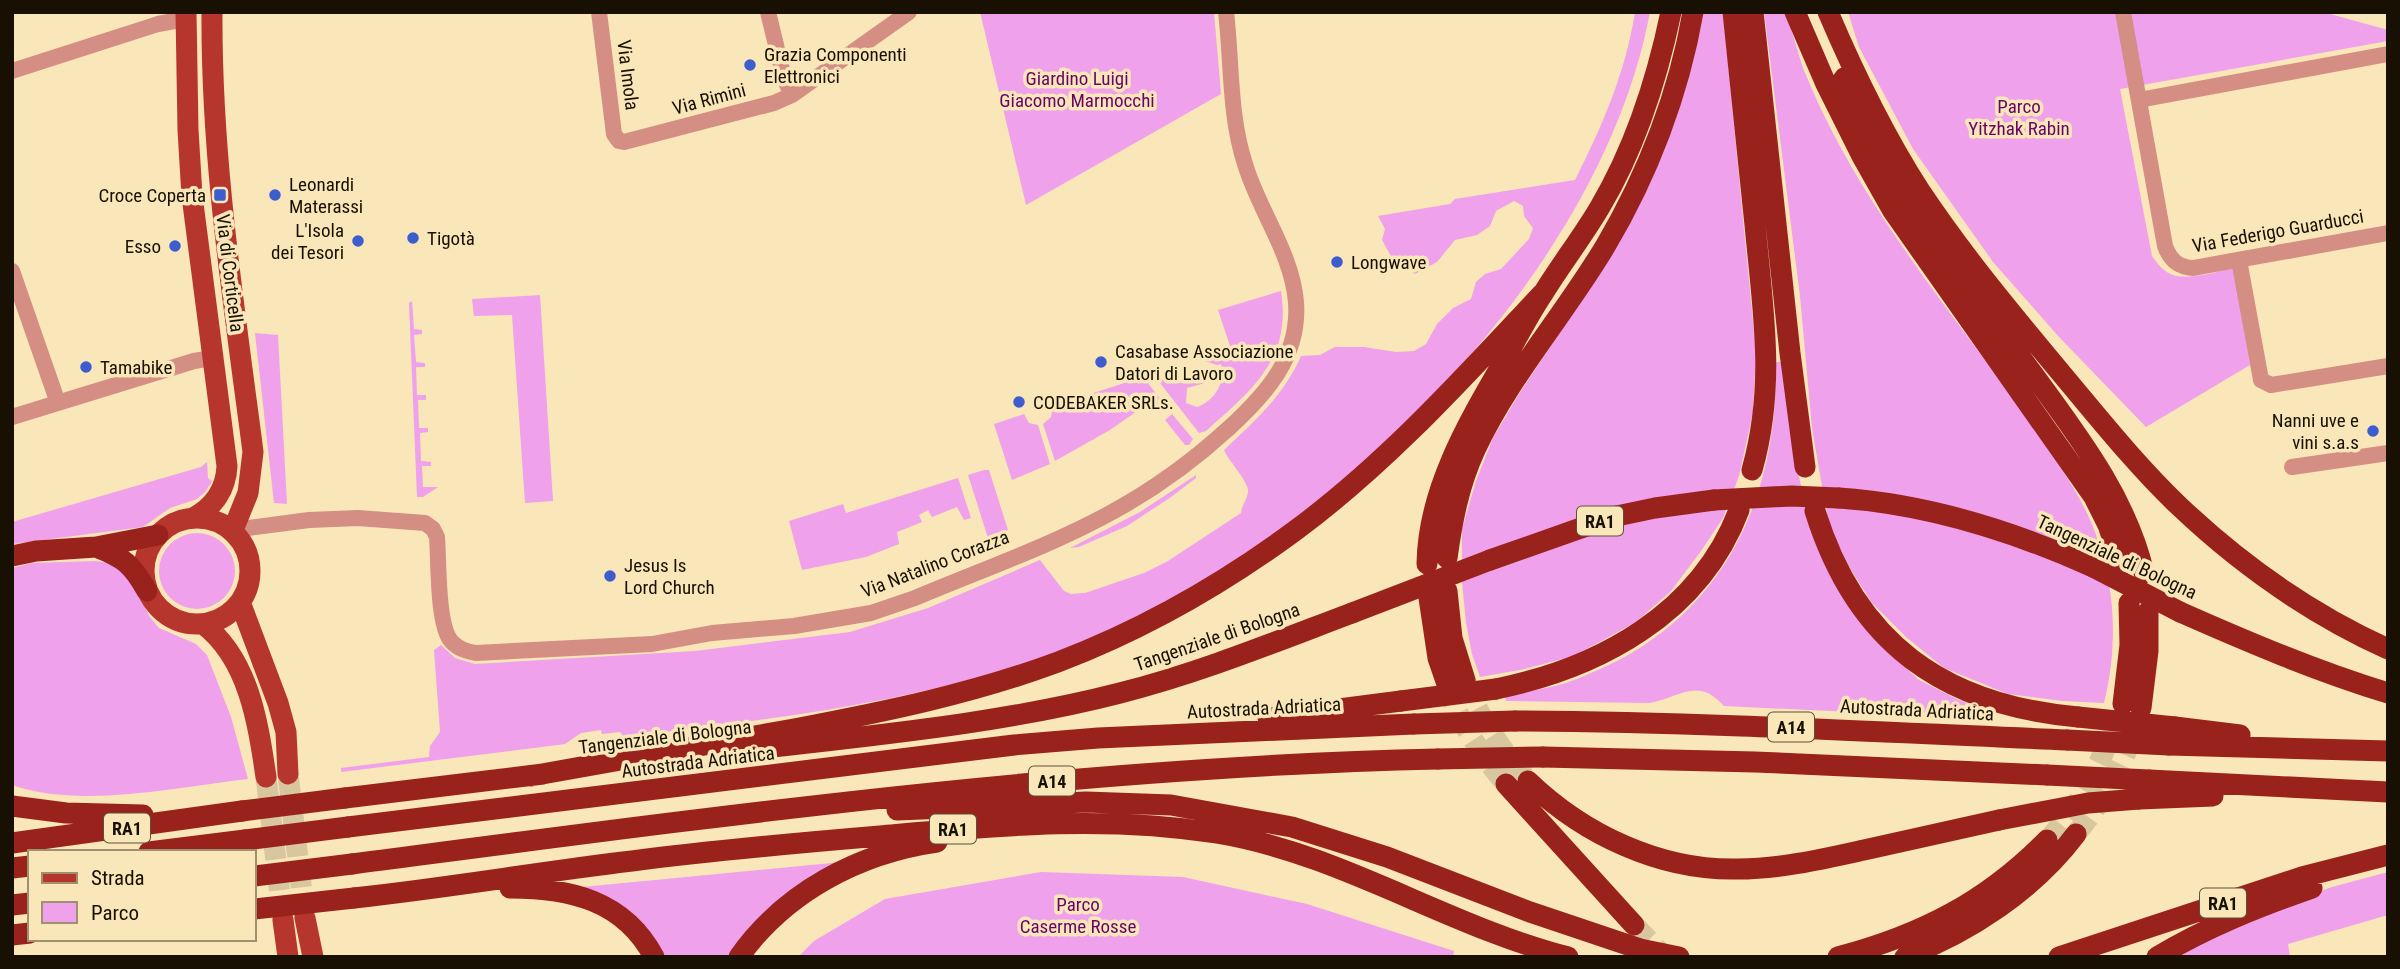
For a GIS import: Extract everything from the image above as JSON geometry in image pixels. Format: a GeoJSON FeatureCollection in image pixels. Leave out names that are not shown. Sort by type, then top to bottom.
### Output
{"type":"FeatureCollection","features":[{"type":"Feature","properties":{"kind":"highway"},"geometry":{"type":"LineString","coordinates":[[1671,12],[1662,53],[1629,151],[1601,206],[1542,294],[1478,405],[1451,462],[1434,514],[1437,561],[1475,449],[1505,398],[1606,245],[1644,170],[1678,80],[1693,12]]}},
{"type":"Feature","properties":{"kind":"highway"},"geometry":{"type":"LineString","coordinates":[[1733,12],[1768,372],[1764,412],[1752,470]]}},
{"type":"Feature","properties":{"kind":"highway"},"geometry":{"type":"LineString","coordinates":[[1753,12],[1805,467]]}},
{"type":"Feature","properties":{"kind":"highway"},"geometry":{"type":"LineString","coordinates":[[1795,12],[1826,85],[1861,156],[1893,211],[2087,487],[2108,525],[2120,561]]}},
{"type":"Feature","properties":{"kind":"highway"},"geometry":{"type":"LineString","coordinates":[[1819,12],[1854,103],[1889,170],[1935,240],[2098,466],[2131,529],[2144,573]]}},
{"type":"Feature","properties":{"kind":"highway"},"geometry":{"type":"LineString","coordinates":[[1828,12],[1881,123],[1920,190],[1959,247],[2007,309],[2124,446],[2178,505],[2249,565],[2305,605],[2388,649]]}},
{"type":"Feature","properties":{"kind":"highway"},"geometry":{"type":"LineString","coordinates":[[531,776],[902,708],[1021,674],[1070,657],[1132,630],[1230,575],[1296,529],[1372,469],[1444,399],[1542,294]]}},
{"type":"Feature","properties":{"kind":"highway","name":"Tangenziale di Bologna"},"geometry":{"type":"LineString","coordinates":[[12,843],[345,798],[898,732],[1056,708],[1178,677],[1612,517],[1714,500],[1791,496],[1872,500],[1952,516],[2000,530],[2093,567],[2180,612],[2307,665],[2388,693]]}},
{"type":"Feature","properties":{"kind":"highway"},"geometry":{"type":"LineString","coordinates":[[1098,738],[1496,690],[1561,673],[1600,656],[1641,633],[1671,609],[1697,583],[1724,542],[1739,510]]}},
{"type":"Feature","properties":{"kind":"highway"},"geometry":{"type":"LineString","coordinates":[[1815,511],[1824,539],[1849,590],[1868,617],[1890,641],[1945,682],[1978,697],[2015,708],[2078,717],[2172,736]]}},
{"type":"Feature","properties":{"kind":"highway"},"geometry":{"type":"LineString","coordinates":[[12,556],[45,550],[96,547],[158,535]]}},
{"type":"Feature","properties":{"kind":"highway"},"geometry":{"type":"LineString","coordinates":[[96,547],[122,558],[148,591]]}},
{"type":"Feature","properties":{"kind":"highway"},"geometry":{"type":"LineString","coordinates":[[1438,595],[1452,638],[1456,682]]}},
{"type":"Feature","properties":{"kind":"highway"},"geometry":{"type":"LineString","coordinates":[[2129,603],[2132,706],[2148,651],[2148,612]]}},
{"type":"Feature","properties":{"kind":"highway","name":"Autostrada Adriatica"},"geometry":{"type":"LineString","coordinates":[[165,850],[1014,745],[1098,738],[1414,724],[1632,722],[2067,740],[2172,736],[2378,750]]}},
{"type":"Feature","properties":{"kind":"highway","name":"A14"},"geometry":{"type":"LineString","coordinates":[[256,876],[668,823],[1112,775],[1346,761],[1543,757],[1755,762],[2047,775],[2144,790],[2388,792]]}},
{"type":"Feature","properties":{"kind":"highway"},"geometry":{"type":"LineString","coordinates":[[1528,781],[1546,799],[1611,839],[1644,854],[1712,868],[1759,868],[1820,860],[2144,790]]}},
{"type":"Feature","properties":{"kind":"highway"},"geometry":{"type":"LineString","coordinates":[[1506,784],[1634,925]]}},
{"type":"Feature","properties":{"kind":"highway"},"geometry":{"type":"LineString","coordinates":[[668,823],[1086,802],[1171,805],[1292,827],[1340,841],[1531,912],[1640,949],[1679,957]]}},
{"type":"Feature","properties":{"kind":"highway"},"geometry":{"type":"LineString","coordinates":[[12,806],[102,815],[232,813]]}},
{"type":"Feature","properties":{"kind":"highway"},"geometry":{"type":"LineString","coordinates":[[739,957],[751,939],[794,900],[825,879],[853,866],[892,852],[928,844],[1078,822]]}},
{"type":"Feature","properties":{"kind":"highway","name":"RA1"},"geometry":{"type":"LineString","coordinates":[[256,909],[403,893],[632,860],[751,847],[996,826],[1122,823],[1219,834],[1283,849],[1346,870],[1476,927],[1568,957]]}},
{"type":"Feature","properties":{"kind":"highway"},"geometry":{"type":"LineString","coordinates":[[1905,957],[1978,921],[2017,894],[2043,872],[2076,835]]}},
{"type":"Feature","properties":{"kind":"highway"},"geometry":{"type":"LineString","coordinates":[[1838,957],[1879,946],[1947,917],[2003,881],[2047,840]]}},
{"type":"Feature","properties":{"kind":"highway","name":"RA1"},"geometry":{"type":"LineString","coordinates":[[2059,957],[2302,877],[2388,855]]}},
{"type":"Feature","properties":{"kind":"highway"},"geometry":{"type":"LineString","coordinates":[[2157,957],[2246,911],[2388,865]]}},
{"type":"Feature","properties":{"kind":"highway"},"geometry":{"type":"LineString","coordinates":[[403,893],[517,888],[553,889],[575,894],[606,907],[627,922],[647,944],[654,957]]}},
{"type":"Feature","properties":{"kind":"main road","name":"Via di Corticella"},"geometry":{"type":"LineString","coordinates":[[212,12],[216,156],[253,452],[248,494],[233,530]]}},
{"type":"Feature","properties":{"kind":"main road","name":"Via di Corticella"},"geometry":{"type":"LineString","coordinates":[[158,535],[174,523],[204,513],[219,496],[227,477],[226,447],[192,196],[186,15]]}},
{"type":"Feature","properties":{"kind":"main road"},"geometry":{"type":"LineString","coordinates":[[158,535],[148,552],[144,571],[148,591],[165,614],[183,622],[203,624],[230,611],[246,592],[250,567],[247,555],[233,530],[215,520],[193,518]]}},
{"type":"Feature","properties":{"kind":"main road"},"geometry":{"type":"LineString","coordinates":[[240,602],[278,703],[286,732],[288,774]]}},
{"type":"Feature","properties":{"kind":"main road"},"geometry":{"type":"LineString","coordinates":[[203,624],[223,642],[240,671],[260,731],[266,777]]}},
{"type":"Feature","properties":{"kind":"main road"},"geometry":{"type":"LineString","coordinates":[[305,918],[313,957]]}},
{"type":"Feature","properties":{"kind":"main road"},"geometry":{"type":"LineString","coordinates":[[283,920],[288,957]]}},
{"type":"Feature","properties":{"kind":"street","name":"Via Imola"},"geometry":{"type":"LineString","coordinates":[[599,12],[614,134],[619,141]]}},
{"type":"Feature","properties":{"kind":"street"},"geometry":{"type":"LineString","coordinates":[[768,12],[784,78],[792,95]]}},
{"type":"Feature","properties":{"kind":"street","name":"Via Rimini"},"geometry":{"type":"LineString","coordinates":[[619,141],[631,141],[774,103],[792,95],[909,12]]}},
{"type":"Feature","properties":{"kind":"street","name":"Via Natalino Corazza"},"geometry":{"type":"LineString","coordinates":[[233,530],[309,520],[358,518],[429,525],[437,537],[442,617],[447,634],[457,647],[466,651],[487,653],[660,643],[712,633],[813,624],[871,613],[915,598],[1080,528],[1152,489],[1209,446],[1266,393],[1280,372],[1293,339],[1296,314],[1292,280],[1255,195],[1238,141],[1226,12]]}},
{"type":"Feature","properties":{"kind":"street","name":"Via Federigo Guarducci"},"geometry":{"type":"LineString","coordinates":[[2123,12],[2168,253],[2172,260],[2193,268],[2388,233]]}},
{"type":"Feature","properties":{"kind":"street"},"geometry":{"type":"LineString","coordinates":[[12,71],[186,15]]}},
{"type":"Feature","properties":{"kind":"street"},"geometry":{"type":"LineString","coordinates":[[2139,100],[2388,54]]}},
{"type":"Feature","properties":{"kind":"street"},"geometry":{"type":"LineString","coordinates":[[2239,260],[2262,380],[2271,385],[2388,366]]}},
{"type":"Feature","properties":{"kind":"street"},"geometry":{"type":"LineString","coordinates":[[12,271],[58,402]]}},
{"type":"Feature","properties":{"kind":"street"},"geometry":{"type":"LineString","coordinates":[[12,417],[194,361],[212,358]]}},
{"type":"Feature","properties":{"kind":"street"},"geometry":{"type":"LineString","coordinates":[[2292,467],[2388,453]]}},
{"type":"Feature","properties":{"kind":"green space","name":"Giardino Luigi Giacomo Marmocchi"},"geometry":{"type":"Polygon","coordinates":[[[980,12],[1214,12],[1221,94],[1026,205],[980,12]]]}},
{"type":"Feature","properties":{"kind":"green space"},"geometry":{"type":"Polygon","coordinates":[[[1635,12],[1650,12],[1620,116],[1570,217],[1504,315],[1424,405],[1336,487],[1240,557],[1142,615],[1043,657],[992,673],[888,699],[624,737],[620,732],[602,734],[601,730],[581,733],[565,744],[341,772],[341,768],[429,757],[430,746],[440,732],[434,650],[441,645],[455,658],[475,664],[695,651],[850,632],[928,608],[1040,560],[1064,591],[1071,594],[1085,593],[1144,573],[1168,561],[1241,513],[1248,488],[1224,450],[1258,418],[1277,395],[1301,356],[1320,355],[1335,347],[1414,351],[1426,344],[1437,324],[1453,308],[1471,299],[1476,282],[1485,274],[1501,269],[1529,239],[1533,228],[1524,216],[1523,206],[1514,201],[1496,211],[1490,226],[1477,235],[1455,240],[1437,262],[1415,274],[1393,260],[1382,240],[1385,229],[1378,216],[1450,204],[1455,199],[1575,180],[1612,98],[1626,56],[1635,12]]]}},
{"type":"Feature","properties":{"kind":"green space"},"geometry":{"type":"Polygon","coordinates":[[[1702,12],[1723,12],[1756,353],[1753,412],[1739,476],[1723,518],[1701,551],[1671,591],[1636,622],[1574,656],[1480,677],[1466,623],[1462,582],[1462,529],[1476,481],[1493,438],[1594,280],[1702,12]]]}},
{"type":"Feature","properties":{"kind":"green space"},"geometry":{"type":"Polygon","coordinates":[[[1764,12],[1786,12],[1811,88],[1862,185],[1920,273],[2048,449],[2082,503],[2102,553],[2111,596],[2113,639],[2104,703],[2008,694],[1944,668],[1906,637],[1872,603],[1832,533],[1812,428],[1800,296],[1764,12]]]}},
{"type":"Feature","properties":{"kind":"green space","name":"Parco Yitzhak Rabin"},"geometry":{"type":"Polygon","coordinates":[[[1848,12],[2323,12],[2388,30],[2388,41],[2120,89],[2152,256],[2167,272],[2179,276],[2215,272],[2233,263],[2250,365],[2146,427],[2059,337],[1993,262],[1913,149],[1859,47],[1848,12]]]}},
{"type":"Feature","properties":{"kind":"green space"},"geometry":{"type":"Polygon","coordinates":[[[1281,291],[1283,315],[1280,336],[1265,371],[1239,401],[1206,431],[1199,433],[1153,374],[1171,368],[1179,375],[1179,383],[1202,377],[1205,383],[1187,388],[1186,403],[1197,407],[1204,404],[1218,390],[1222,371],[1221,364],[1217,365],[1202,358],[1231,349],[1218,310],[1281,291]]]}},
{"type":"Feature","properties":{"kind":"green space"},"geometry":{"type":"Polygon","coordinates":[[[540,295],[553,501],[525,503],[512,315],[474,316],[472,299],[540,295]]]}},
{"type":"Feature","properties":{"kind":"green space"},"geometry":{"type":"Polygon","coordinates":[[[412,301],[414,329],[422,330],[422,334],[414,335],[416,362],[425,363],[425,367],[416,367],[417,395],[426,395],[426,400],[418,400],[419,428],[428,428],[428,432],[420,433],[421,461],[431,462],[431,466],[422,466],[423,487],[438,487],[423,497],[417,497],[409,303],[412,301]]]}},
{"type":"Feature","properties":{"kind":"green space"},"geometry":{"type":"Polygon","coordinates":[[[255,333],[278,335],[287,504],[274,503],[255,333]]]}},
{"type":"Feature","properties":{"kind":"green space"},"geometry":{"type":"Polygon","coordinates":[[[1776,362],[1782,362],[1794,456],[1811,527],[1871,635],[1919,680],[1994,713],[1995,716],[1980,718],[1724,706],[1705,692],[1697,691],[1688,691],[1649,703],[1506,701],[1505,696],[1563,684],[1617,661],[1657,636],[1691,607],[1718,573],[1740,536],[1757,496],[1768,453],[1774,409],[1776,362]]]}},
{"type":"Feature","properties":{"kind":"green space"},"geometry":{"type":"Polygon","coordinates":[[[1143,377],[1166,406],[1159,413],[1150,402],[1110,430],[1055,461],[1043,424],[1051,417],[1053,406],[1143,377]]]}},
{"type":"Feature","properties":{"kind":"green space"},"geometry":{"type":"Polygon","coordinates":[[[1024,414],[1029,423],[1038,425],[1050,464],[1012,480],[994,424],[1024,414]]]}},
{"type":"Feature","properties":{"kind":"green space"},"geometry":{"type":"Polygon","coordinates":[[[1172,414],[1193,439],[1189,445],[1185,445],[1165,420],[1172,414]]]}},
{"type":"Feature","properties":{"kind":"green space"},"geometry":{"type":"Polygon","coordinates":[[[207,462],[208,478],[212,481],[206,491],[197,499],[170,508],[143,527],[12,544],[12,522],[201,467],[207,462]]]}},
{"type":"Feature","properties":{"kind":"green space"},"geometry":{"type":"Polygon","coordinates":[[[989,470],[1008,530],[994,535],[998,548],[994,550],[968,475],[989,470]]]}},
{"type":"Feature","properties":{"kind":"green space"},"geometry":{"type":"Polygon","coordinates":[[[1196,475],[1196,478],[1171,497],[1127,526],[1079,547],[1070,548],[1140,512],[1196,475]]]}},
{"type":"Feature","properties":{"kind":"green space"},"geometry":{"type":"Polygon","coordinates":[[[958,478],[971,518],[964,520],[957,507],[932,517],[928,510],[919,515],[922,522],[897,532],[899,544],[866,557],[802,570],[789,521],[843,504],[846,513],[958,478]]]}},
{"type":"Feature","properties":{"kind":"green space"},"geometry":{"type":"Polygon","coordinates":[[[197,533],[212,536],[224,544],[232,556],[235,571],[232,586],[224,598],[212,606],[197,609],[182,606],[170,598],[162,586],[159,571],[162,556],[170,544],[182,536],[197,533]]]}},
{"type":"Feature","properties":{"kind":"green space"},"geometry":{"type":"Polygon","coordinates":[[[96,561],[115,564],[137,589],[149,616],[159,628],[196,644],[207,655],[231,717],[248,779],[98,796],[39,792],[12,785],[12,568],[32,563],[96,561]]]}},
{"type":"Feature","properties":{"kind":"green space"},"geometry":{"type":"Polygon","coordinates":[[[842,862],[784,898],[726,957],[660,957],[582,887],[842,862]]]}},
{"type":"Feature","properties":{"kind":"green space","name":"Parco Caserme Rosse"},"geometry":{"type":"Polygon","coordinates":[[[1041,872],[1183,877],[1307,904],[1454,951],[1453,957],[798,957],[814,941],[885,899],[1041,872]]]}},
{"type":"Feature","properties":{"kind":"green space"},"geometry":{"type":"Polygon","coordinates":[[[2388,872],[2388,915],[2288,944],[2290,957],[2170,957],[2240,920],[2332,887],[2388,872]]]}},
{"type":"Feature","properties":{"kind":"tunnel"},"geometry":{"type":"LineString","coordinates":[[1465,680],[1492,734],[1528,781]]}},
{"type":"Feature","properties":{"kind":"tunnel"},"geometry":{"type":"LineString","coordinates":[[1447,684],[1451,698],[1471,737],[1506,784]]}},
{"type":"Feature","properties":{"kind":"tunnel"},"geometry":{"type":"LineString","coordinates":[[2047,840],[2087,787],[2115,725]]}},
{"type":"Feature","properties":{"kind":"tunnel"},"geometry":{"type":"LineString","coordinates":[[2076,834],[2111,784],[2135,727]]}},
{"type":"Feature","properties":{"kind":"tunnel"},"geometry":{"type":"LineString","coordinates":[[288,774],[305,918]]}},
{"type":"Feature","properties":{"kind":"tunnel"},"geometry":{"type":"LineString","coordinates":[[266,777],[283,920]]}},
{"type":"Feature","properties":{"kind":"tunnel"},"geometry":{"type":"LineString","coordinates":[[1634,925],[1665,957]]}},
{"type":"Feature","properties":{"kind":"place","name":"Grazia Componenti Elettronici"},"geometry":{"type":"Point","coordinates":[750,65]}},
{"type":"Feature","properties":{"kind":"place","name":"Croce Coperta"},"geometry":{"type":"Point","coordinates":[220,195]}},
{"type":"Feature","properties":{"kind":"place","name":"Leonardi Materassi"},"geometry":{"type":"Point","coordinates":[275,195]}},
{"type":"Feature","properties":{"kind":"place","name":"Tigotà"},"geometry":{"type":"Point","coordinates":[413,238]}},
{"type":"Feature","properties":{"kind":"place","name":"L'Isola dei Tesori"},"geometry":{"type":"Point","coordinates":[358,241]}},
{"type":"Feature","properties":{"kind":"place","name":"Esso"},"geometry":{"type":"Point","coordinates":[175,246]}},
{"type":"Feature","properties":{"kind":"place","name":"Longwave"},"geometry":{"type":"Point","coordinates":[1337,262]}},
{"type":"Feature","properties":{"kind":"place","name":"Casabase Associazione Datori di Lavoro"},"geometry":{"type":"Point","coordinates":[1101,362]}},
{"type":"Feature","properties":{"kind":"place","name":"Tamabike"},"geometry":{"type":"Point","coordinates":[86,367]}},
{"type":"Feature","properties":{"kind":"place","name":"CODEBAKER SRLs."},"geometry":{"type":"Point","coordinates":[1019,402]}},
{"type":"Feature","properties":{"kind":"place","name":"Nanni uve e vini s.a.s"},"geometry":{"type":"Point","coordinates":[2373,431]}},
{"type":"Feature","properties":{"kind":"place","name":"Jesus Is Lord Church"},"geometry":{"type":"Point","coordinates":[610,576]}}]}
